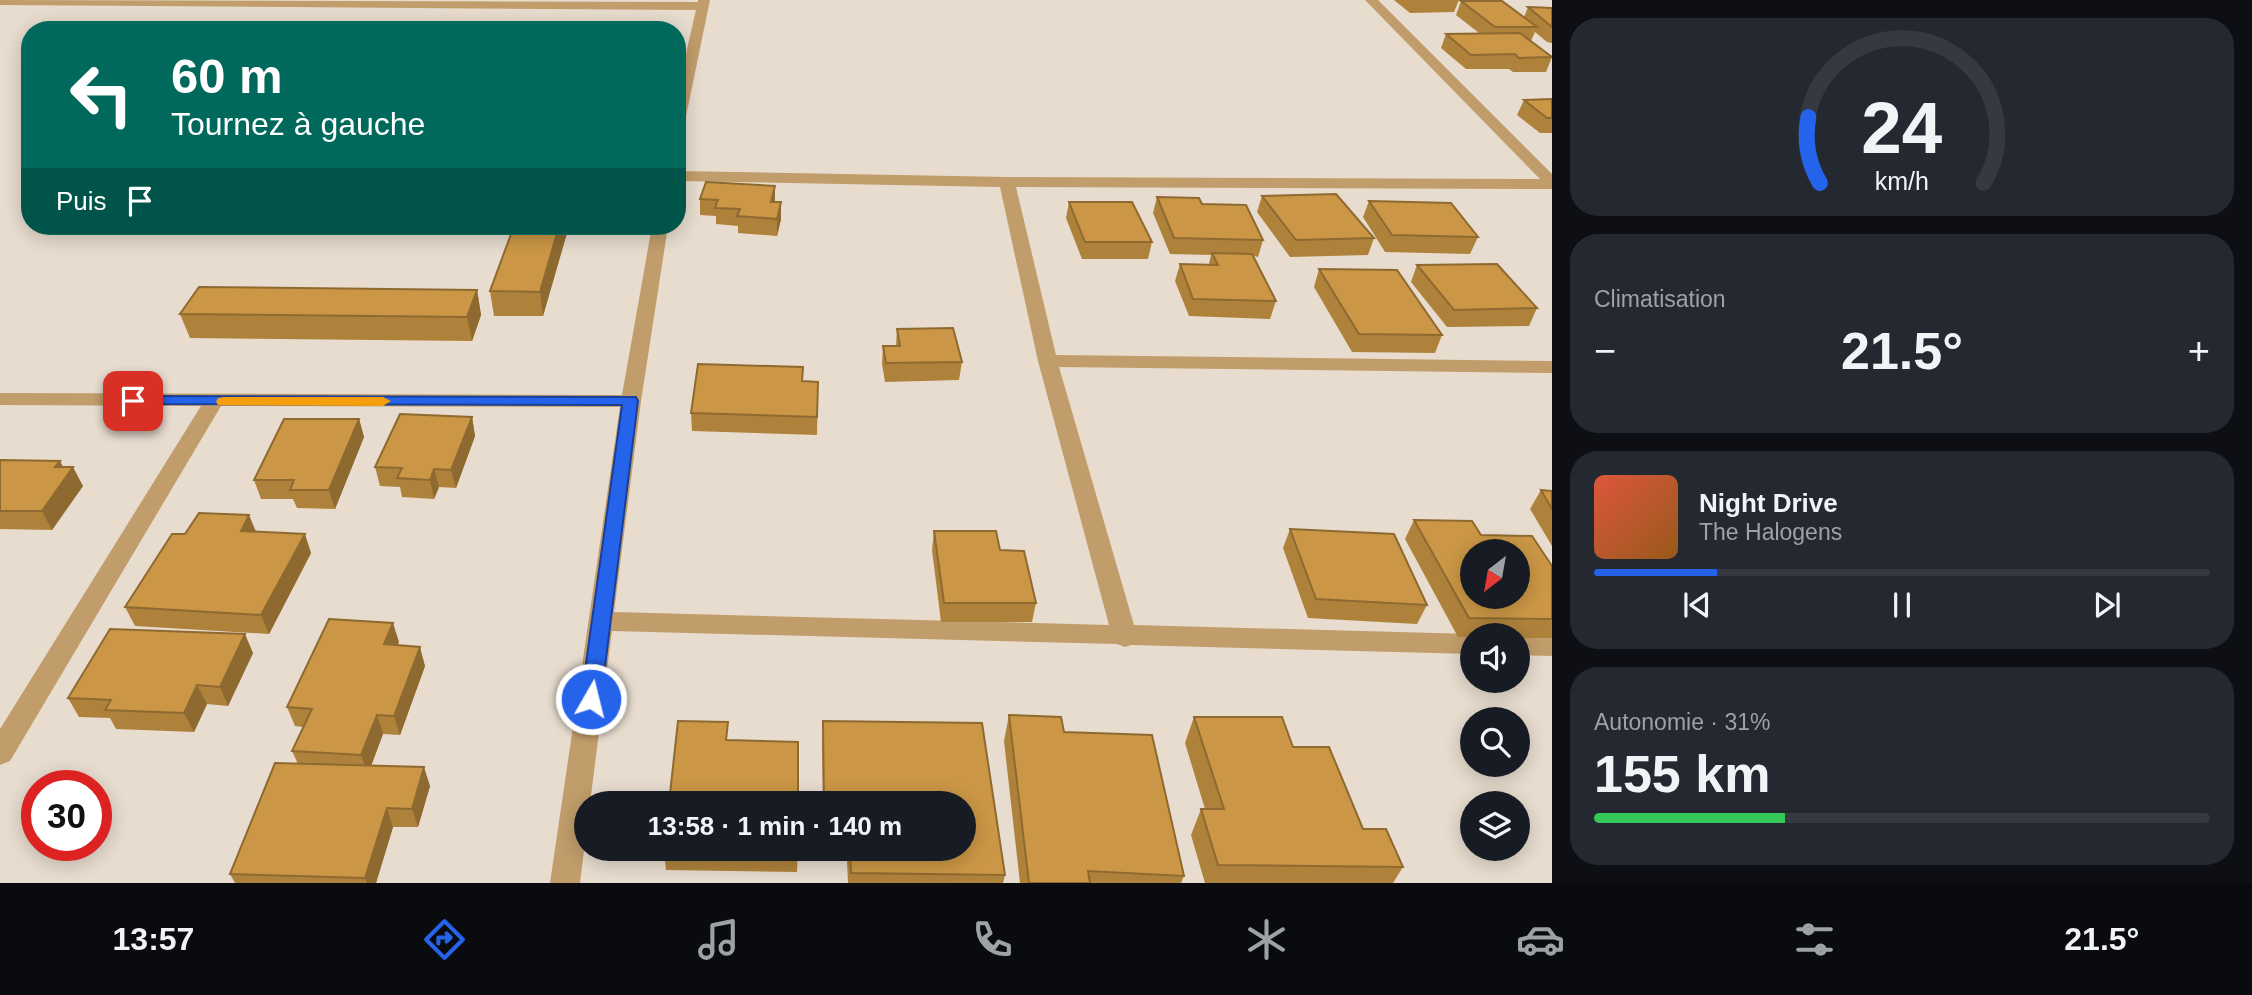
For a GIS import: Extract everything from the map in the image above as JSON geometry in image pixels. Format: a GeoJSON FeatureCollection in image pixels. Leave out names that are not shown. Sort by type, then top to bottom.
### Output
{"type":"FeatureCollection","features":[{"type":"Feature","properties":{"kind":"street"},"geometry":{"type":"LineString","coordinates":[[1371,0],[1552,183]]}},
{"type":"Feature","properties":{"kind":"street"},"geometry":{"type":"LineString","coordinates":[[0,1],[703,3],[686,83]]}},
{"type":"Feature","properties":{"kind":"street"},"geometry":{"type":"LineString","coordinates":[[686,176],[1007,182],[1552,183]]}},
{"type":"Feature","properties":{"kind":"street"},"geometry":{"type":"LineString","coordinates":[[1007,182],[1048,361],[1125,637]]}},
{"type":"Feature","properties":{"kind":"street"},"geometry":{"type":"LineString","coordinates":[[565,883],[631,401],[659,235]]}},
{"type":"Feature","properties":{"kind":"street"},"geometry":{"type":"LineString","coordinates":[[1048,361],[1552,367]]}},
{"type":"Feature","properties":{"kind":"street"},"geometry":{"type":"LineString","coordinates":[[0,399],[213,402],[631,401]]}},
{"type":"Feature","properties":{"kind":"street"},"geometry":{"type":"LineString","coordinates":[[0,753],[11,716],[213,402]]}},
{"type":"Feature","properties":{"kind":"street"},"geometry":{"type":"LineString","coordinates":[[602,621],[1125,637],[1460,644]]}},
{"type":"Feature","properties":{"kind":"street"},"geometry":{"type":"LineString","coordinates":[[1530,645],[1552,646]]}},
{"type":"Feature","properties":{"kind":"building"},"geometry":{"type":"Polygon","coordinates":[[[1461,1],[1502,1],[1537,27],[1495,27],[1461,1]]]}},
{"type":"Feature","properties":{"kind":"building"},"geometry":{"type":"Polygon","coordinates":[[[1528,7],[1552,8],[1552,27],[1528,7]]]}},
{"type":"Feature","properties":{"kind":"building"},"geometry":{"type":"Polygon","coordinates":[[[1520,33],[1552,57],[1471,55],[1446,34],[1520,33]]]}},
{"type":"Feature","properties":{"kind":"building"},"geometry":{"type":"Polygon","coordinates":[[[1552,99],[1552,118],[1547,118],[1524,100],[1552,99]]]}},
{"type":"Feature","properties":{"kind":"building"},"geometry":{"type":"Polygon","coordinates":[[[706,182],[775,186],[771,202],[781,202],[777,219],[737,216],[740,209],[715,208],[718,200],[700,199],[706,182]]]}},
{"type":"Feature","properties":{"kind":"building"},"geometry":{"type":"Polygon","coordinates":[[[1336,194],[1374,238],[1296,240],[1262,196],[1336,194]]]}},
{"type":"Feature","properties":{"kind":"building"},"geometry":{"type":"Polygon","coordinates":[[[1157,197],[1199,198],[1202,204],[1246,205],[1263,240],[1174,238],[1157,197]]]}},
{"type":"Feature","properties":{"kind":"building"},"geometry":{"type":"Polygon","coordinates":[[[1369,201],[1451,203],[1478,237],[1392,235],[1369,201]]]}},
{"type":"Feature","properties":{"kind":"building"},"geometry":{"type":"Polygon","coordinates":[[[1069,202],[1132,202],[1152,242],[1085,242],[1069,202]]]}},
{"type":"Feature","properties":{"kind":"building"},"geometry":{"type":"Polygon","coordinates":[[[511,235],[556,235],[540,292],[490,291],[511,235]]]}},
{"type":"Feature","properties":{"kind":"building"},"geometry":{"type":"Polygon","coordinates":[[[1212,253],[1252,254],[1276,301],[1193,299],[1180,264],[1218,265],[1212,253]]]}},
{"type":"Feature","properties":{"kind":"building"},"geometry":{"type":"Polygon","coordinates":[[[1497,264],[1537,308],[1454,310],[1417,265],[1497,264]]]}},
{"type":"Feature","properties":{"kind":"building"},"geometry":{"type":"Polygon","coordinates":[[[1319,269],[1397,270],[1442,335],[1359,334],[1319,269]]]}},
{"type":"Feature","properties":{"kind":"building"},"geometry":{"type":"Polygon","coordinates":[[[199,287],[477,290],[467,317],[180,314],[199,287]]]}},
{"type":"Feature","properties":{"kind":"building"},"geometry":{"type":"Polygon","coordinates":[[[953,328],[962,362],[886,363],[883,346],[900,346],[897,329],[953,328]]]}},
{"type":"Feature","properties":{"kind":"building"},"geometry":{"type":"Polygon","coordinates":[[[698,364],[803,367],[802,381],[818,382],[817,417],[691,413],[698,364]]]}},
{"type":"Feature","properties":{"kind":"building"},"geometry":{"type":"Polygon","coordinates":[[[400,414],[472,417],[451,470],[434,469],[430,480],[397,478],[402,468],[375,467],[400,414]]]}},
{"type":"Feature","properties":{"kind":"building"},"geometry":{"type":"Polygon","coordinates":[[[284,419],[359,419],[329,490],[290,490],[294,480],[254,480],[284,419]]]}},
{"type":"Feature","properties":{"kind":"building"},"geometry":{"type":"Polygon","coordinates":[[[0,460],[60,461],[55,467],[73,467],[42,511],[0,511],[0,460]]]}},
{"type":"Feature","properties":{"kind":"building"},"geometry":{"type":"Polygon","coordinates":[[[1541,490],[1552,491],[1552,509],[1541,490]]]}},
{"type":"Feature","properties":{"kind":"building"},"geometry":{"type":"Polygon","coordinates":[[[199,513],[249,515],[241,531],[305,534],[261,615],[125,607],[172,534],[185,534],[199,513]]]}},
{"type":"Feature","properties":{"kind":"building"},"geometry":{"type":"Polygon","coordinates":[[[1414,520],[1472,521],[1481,535],[1532,536],[1552,566],[1552,619],[1469,618],[1464,609],[1530,609],[1530,539],[1460,539],[1460,602],[1414,520]]]}},
{"type":"Feature","properties":{"kind":"building"},"geometry":{"type":"Polygon","coordinates":[[[1290,529],[1394,534],[1427,605],[1316,599],[1290,529]]]}},
{"type":"Feature","properties":{"kind":"building"},"geometry":{"type":"Polygon","coordinates":[[[934,531],[996,531],[1000,550],[1024,551],[1036,603],[944,603],[934,531]]]}},
{"type":"Feature","properties":{"kind":"building"},"geometry":{"type":"Polygon","coordinates":[[[329,619],[393,623],[384,644],[420,647],[394,716],[377,715],[361,755],[292,751],[312,709],[287,707],[329,619]]]}},
{"type":"Feature","properties":{"kind":"building"},"geometry":{"type":"Polygon","coordinates":[[[110,629],[245,634],[220,687],[197,685],[184,713],[105,710],[111,700],[68,698],[110,629]]]}},
{"type":"Feature","properties":{"kind":"building"},"geometry":{"type":"Polygon","coordinates":[[[1009,715],[1061,717],[1064,732],[1152,735],[1184,876],[1088,871],[1090,883],[1029,883],[1009,715]]]}},
{"type":"Feature","properties":{"kind":"building"},"geometry":{"type":"Polygon","coordinates":[[[1194,717],[1282,717],[1293,747],[1329,747],[1363,829],[1386,829],[1403,867],[1218,865],[1201,809],[1224,809],[1194,717]]]}},
{"type":"Feature","properties":{"kind":"building"},"geometry":{"type":"Polygon","coordinates":[[[678,721],[728,722],[726,740],[798,742],[798,791],[670,791],[678,721]]]}},
{"type":"Feature","properties":{"kind":"building"},"geometry":{"type":"Polygon","coordinates":[[[823,721],[982,723],[1005,875],[851,873],[850,861],[976,861],[976,791],[824,791],[823,721]]]}},
{"type":"Feature","properties":{"kind":"building"},"geometry":{"type":"Polygon","coordinates":[[[275,763],[424,767],[412,809],[387,808],[365,878],[230,874],[275,763]]]}},
{"type":"Feature","properties":{"kind":"slow traffic"},"geometry":{"type":"LineString","coordinates":[[224,402],[383,401]]}},
{"type":"Feature","properties":{"kind":"route"},"geometry":{"type":"LineString","coordinates":[[133,401],[631,401],[591,699]]}}]}
